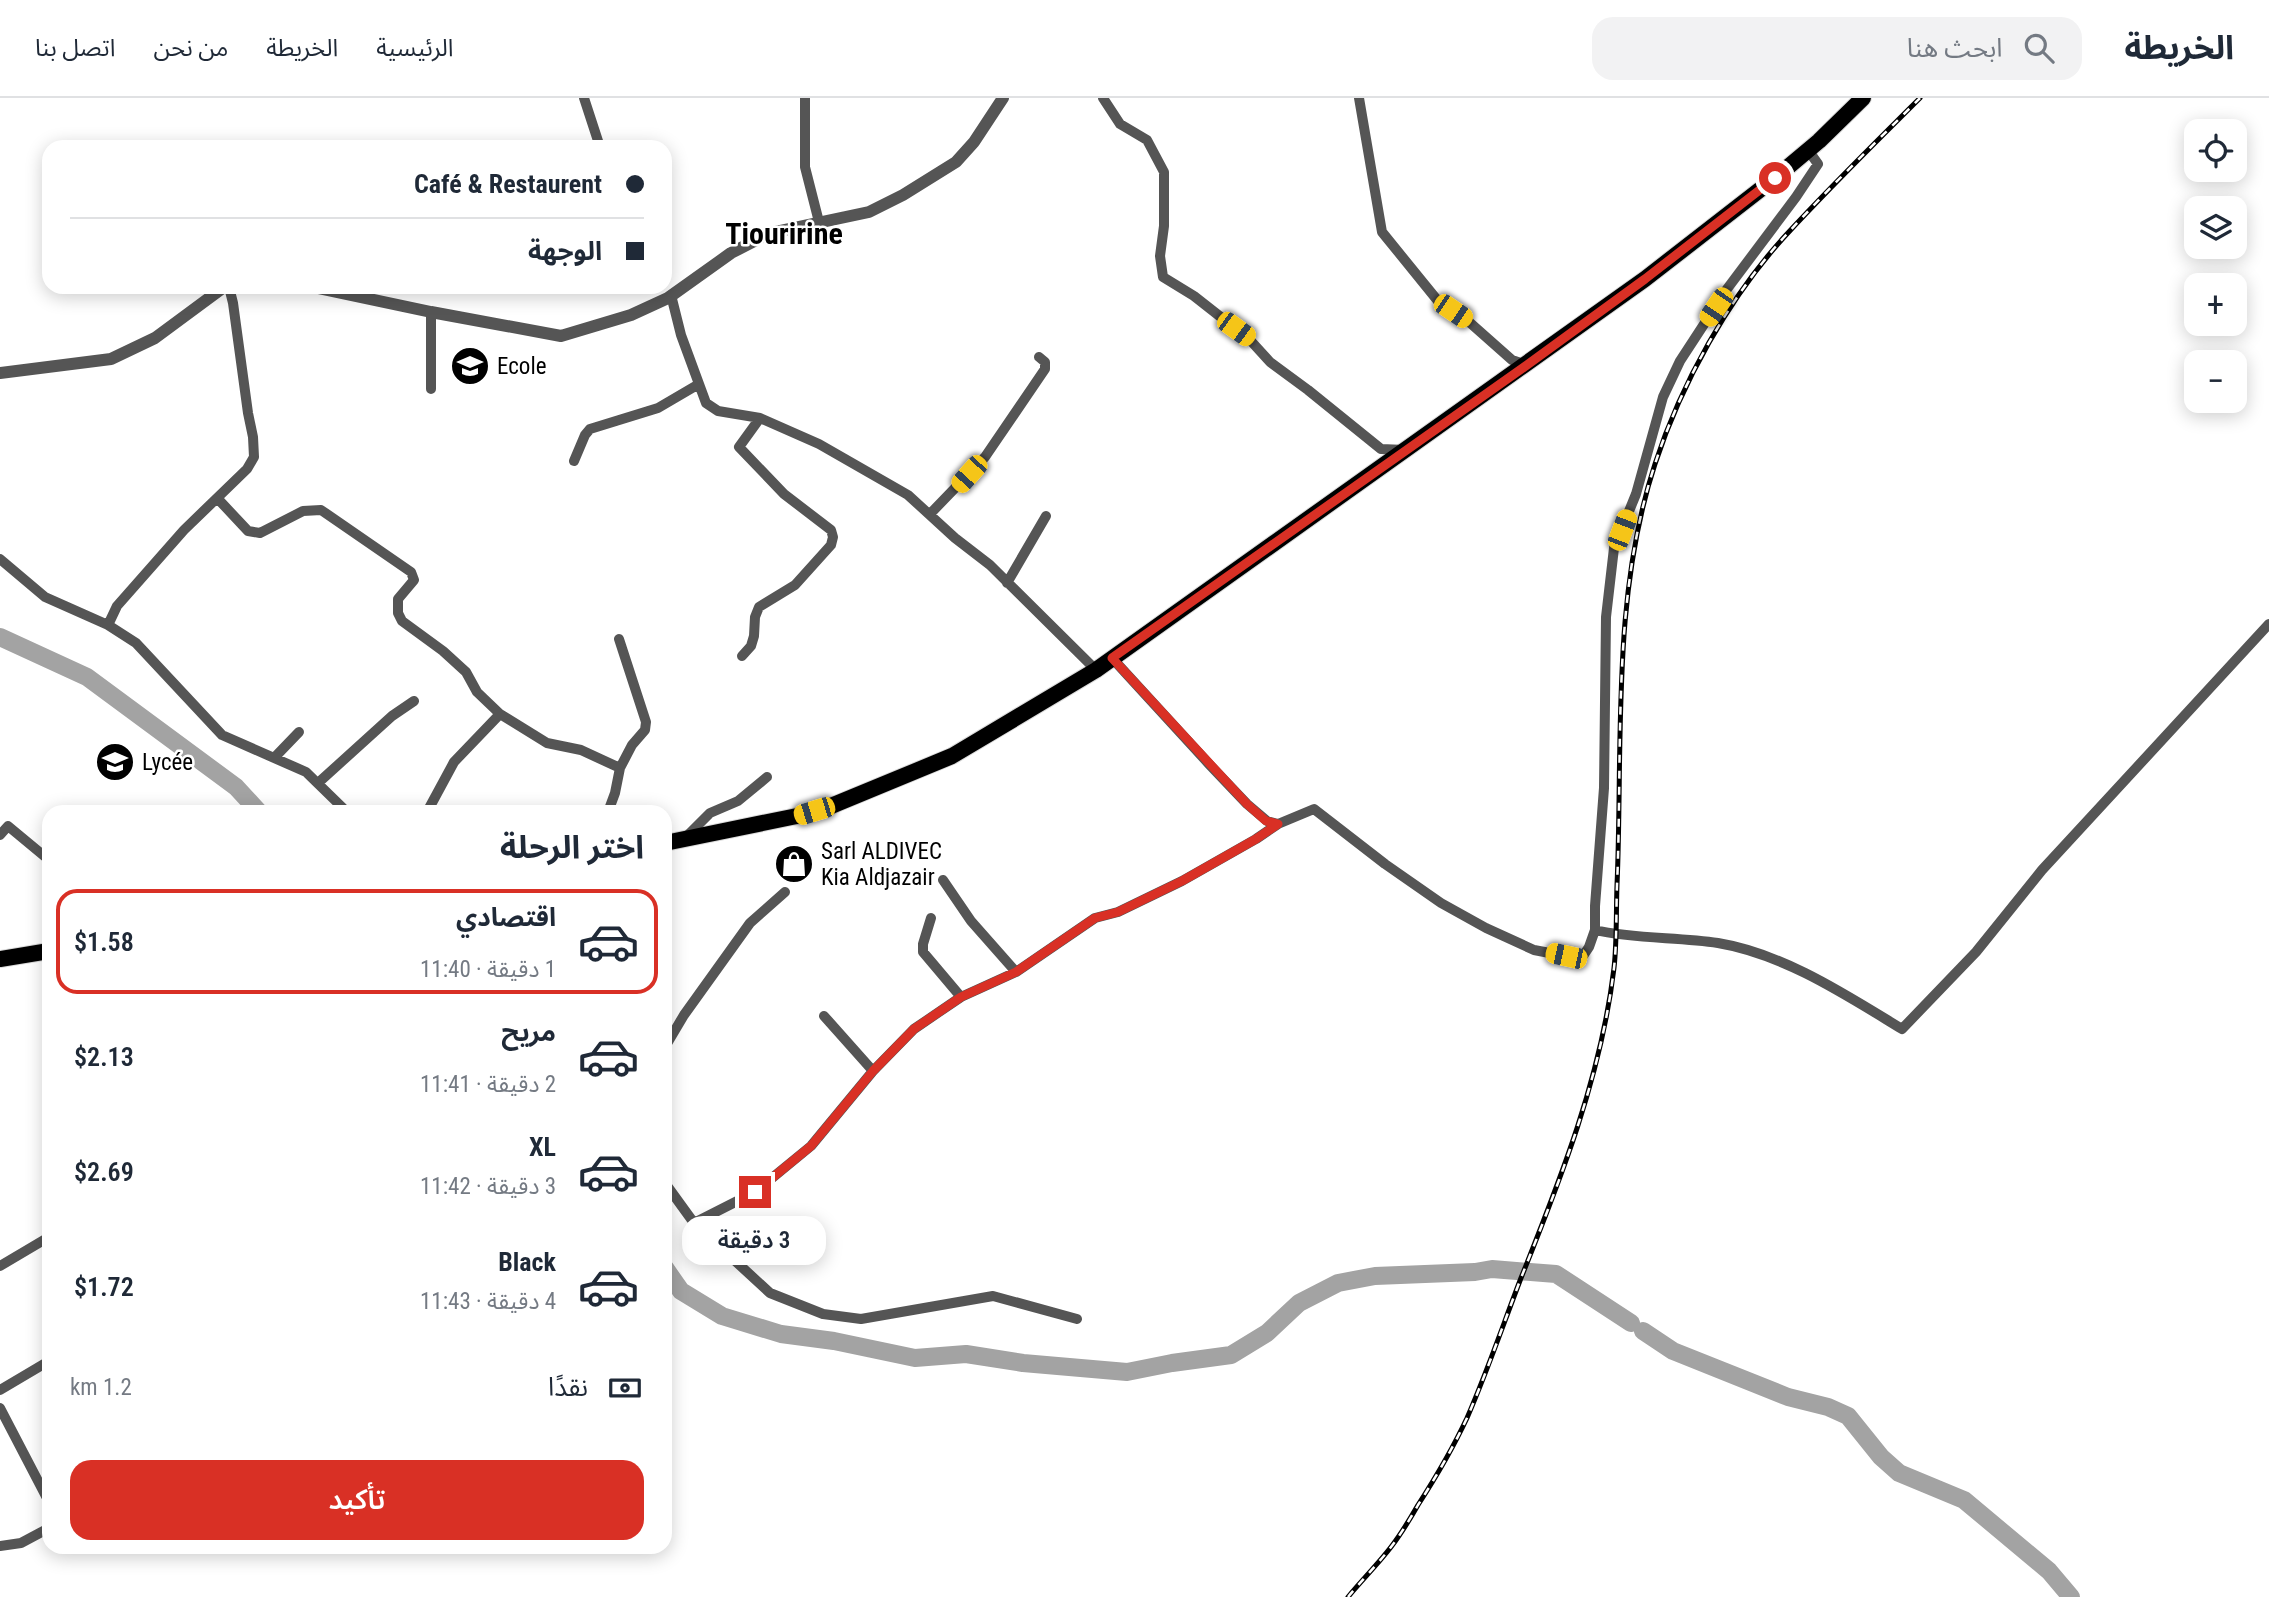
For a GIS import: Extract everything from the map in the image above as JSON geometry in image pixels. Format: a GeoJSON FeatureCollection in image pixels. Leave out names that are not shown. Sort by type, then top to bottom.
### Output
{"type":"FeatureCollection","features":[{"type":"Feature","properties":{"kind":"main road"},"geometry":{"type":"LineString","coordinates":[[672,842],[797,816],[831,806],[952,756],[1096,670],[1645,279],[1775,178],[1863,98]]}},
{"type":"Feature","properties":{"kind":"main road"},"geometry":{"type":"LineString","coordinates":[[0,959],[42,952]]}},
{"type":"Feature","properties":{"kind":"street"},"geometry":{"type":"LineString","coordinates":[[584,98],[598,140]]}},
{"type":"Feature","properties":{"kind":"street"},"geometry":{"type":"LineString","coordinates":[[805,98],[805,167],[819,222]]}},
{"type":"Feature","properties":{"kind":"street"},"geometry":{"type":"LineString","coordinates":[[357,294],[431,312],[561,336],[631,315],[671,295],[731,253],[770,233],[869,212],[926,183],[956,162],[974,142],[1003,98]]}},
{"type":"Feature","properties":{"kind":"street"},"geometry":{"type":"LineString","coordinates":[[1103,98],[1120,124],[1147,140],[1164,172],[1164,226],[1160,256],[1163,277],[1194,296],[1250,340],[1270,362],[1381,449],[1405,450]]}},
{"type":"Feature","properties":{"kind":"street"},"geometry":{"type":"LineString","coordinates":[[1359,98],[1382,232],[1438,301],[1468,321],[1512,360],[1527,365]]}},
{"type":"Feature","properties":{"kind":"street"},"geometry":{"type":"LineString","coordinates":[[694,1223],[755,1192],[811,1146],[873,1071],[914,1029],[961,997],[1016,972],[1095,918],[1118,912],[1182,881],[1278,824],[1314,809],[1441,903],[1534,950],[1581,959],[1595,930],[1604,788],[1606,617],[1614,548],[1636,494],[1663,397],[1680,361],[1727,289],[1818,164],[1808,150]]}},
{"type":"Feature","properties":{"kind":"street"},"geometry":{"type":"LineString","coordinates":[[0,373],[111,359],[155,338],[216,294]]}},
{"type":"Feature","properties":{"kind":"street"},"geometry":{"type":"LineString","coordinates":[[108,625],[117,606],[184,530],[247,469],[254,457],[233,303],[229,294]]}},
{"type":"Feature","properties":{"kind":"street"},"geometry":{"type":"LineString","coordinates":[[671,295],[681,335],[706,403],[718,411],[760,418],[819,444],[908,495],[1007,583],[1096,670]]}},
{"type":"Feature","properties":{"kind":"street"},"geometry":{"type":"LineString","coordinates":[[431,312],[431,389]]}},
{"type":"Feature","properties":{"kind":"street"},"geometry":{"type":"LineString","coordinates":[[930,514],[985,457],[1045,369],[1045,362],[1039,357]]}},
{"type":"Feature","properties":{"kind":"street"},"geometry":{"type":"LineString","coordinates":[[573,461],[590,429],[658,408],[699,384]]}},
{"type":"Feature","properties":{"kind":"street"},"geometry":{"type":"LineString","coordinates":[[742,656],[751,646],[759,607],[794,585],[831,545],[833,537],[831,530],[784,494],[739,447],[760,418]]}},
{"type":"Feature","properties":{"kind":"street"},"geometry":{"type":"LineString","coordinates":[[218,499],[248,531],[254,533],[260,533],[303,510],[321,510],[411,572],[414,580],[398,598],[398,614],[402,621],[466,672],[477,692],[500,714],[547,743],[582,750],[620,768]]}},
{"type":"Feature","properties":{"kind":"street"},"geometry":{"type":"LineString","coordinates":[[1007,583],[1046,516]]}},
{"type":"Feature","properties":{"kind":"street"},"geometry":{"type":"LineString","coordinates":[[0,559],[45,597],[108,625],[136,643],[222,735],[306,772],[340,805]]}},
{"type":"Feature","properties":{"kind":"street"},"geometry":{"type":"LineString","coordinates":[[1595,930],[1719,944],[1759,955],[1813,977],[1902,1029],[1976,952],[2042,870],[2269,624]]}},
{"type":"Feature","properties":{"kind":"street"},"geometry":{"type":"LineString","coordinates":[[611,805],[620,768],[632,745],[645,730],[646,722],[620,639]]}},
{"type":"Feature","properties":{"kind":"street"},"geometry":{"type":"LineString","coordinates":[[1112,658],[1247,804],[1266,821],[1278,824]]}},
{"type":"Feature","properties":{"kind":"street"},"geometry":{"type":"LineString","coordinates":[[318,783],[393,716],[414,701]]}},
{"type":"Feature","properties":{"kind":"street"},"geometry":{"type":"LineString","coordinates":[[431,805],[454,762],[500,714]]}},
{"type":"Feature","properties":{"kind":"street"},"geometry":{"type":"LineString","coordinates":[[274,758],[299,732]]}},
{"type":"Feature","properties":{"kind":"street"},"geometry":{"type":"LineString","coordinates":[[684,839],[710,813],[738,801],[767,778]]}},
{"type":"Feature","properties":{"kind":"street"},"geometry":{"type":"LineString","coordinates":[[0,835],[8,826],[42,854]]}},
{"type":"Feature","properties":{"kind":"street"},"geometry":{"type":"LineString","coordinates":[[943,880],[971,920],[1016,972]]}},
{"type":"Feature","properties":{"kind":"street"},"geometry":{"type":"LineString","coordinates":[[672,1035],[750,923],[785,892]]}},
{"type":"Feature","properties":{"kind":"street"},"geometry":{"type":"LineString","coordinates":[[931,918],[923,952],[961,997]]}},
{"type":"Feature","properties":{"kind":"street"},"geometry":{"type":"LineString","coordinates":[[824,1016],[873,1071]]}},
{"type":"Feature","properties":{"kind":"street"},"geometry":{"type":"LineString","coordinates":[[672,1193],[694,1223],[770,1293],[823,1314],[861,1319],[993,1296],[1077,1319]]}},
{"type":"Feature","properties":{"kind":"street"},"geometry":{"type":"LineString","coordinates":[[0,1266],[42,1241]]}},
{"type":"Feature","properties":{"kind":"street"},"geometry":{"type":"LineString","coordinates":[[0,1390],[42,1365]]}},
{"type":"Feature","properties":{"kind":"street"},"geometry":{"type":"LineString","coordinates":[[0,1408],[42,1489]]}},
{"type":"Feature","properties":{"kind":"street"},"geometry":{"type":"LineString","coordinates":[[0,1546],[21,1543],[42,1532]]}},
{"type":"Feature","properties":{"kind":"waterway"},"geometry":{"type":"LineString","coordinates":[[0,637],[87,677],[236,787],[253,805]]}},
{"type":"Feature","properties":{"kind":"waterway"},"geometry":{"type":"LineString","coordinates":[[672,1278],[681,1291],[722,1316],[781,1334],[834,1341],[915,1358],[966,1354],[1023,1363],[1127,1372],[1231,1355],[1267,1333],[1299,1303],[1338,1283],[1375,1276],[1492,1269],[1556,1274],[1631,1323]]}},
{"type":"Feature","properties":{"kind":"waterway"},"geometry":{"type":"LineString","coordinates":[[1643,1331],[1673,1351],[1788,1397],[1828,1407],[1848,1416],[1881,1457],[1899,1473],[1964,1500],[2049,1571],[2071,1597]]}},
{"type":"Feature","properties":{"kind":"railway"},"geometry":{"type":"LineString","coordinates":[[1348,1597],[1402,1532],[1467,1418],[1551,1203],[1578,1126],[1600,1048],[1615,958],[1625,620],[1641,515],[1666,434],[1678,403],[1709,343],[1765,259],[1920,98]]}},
{"type":"Feature","properties":{"kind":"place","name":"Ecole"},"geometry":{"type":"Point","coordinates":[470,366]}},
{"type":"Feature","properties":{"kind":"place","name":"Lycée"},"geometry":{"type":"Point","coordinates":[115,762]}},
{"type":"Feature","properties":{"kind":"place","name":"Sarl ALDIVEC Kia Aldjazair"},"geometry":{"type":"Point","coordinates":[794,864]}},
{"type":"Feature","properties":{"kind":"district","name":"Tiouririne"},"geometry":{"type":"Point","coordinates":[784,234]}},
{"type":"Feature","properties":{"kind":"route"},"geometry":{"type":"LineString","coordinates":[[755,1192],[811,1146],[873,1071],[914,1029],[961,997],[1016,972],[1095,918],[1118,912],[1182,881],[1278,824],[1266,821],[1247,804],[1112,658],[1527,365],[1645,279],[1775,178]]}}]}
